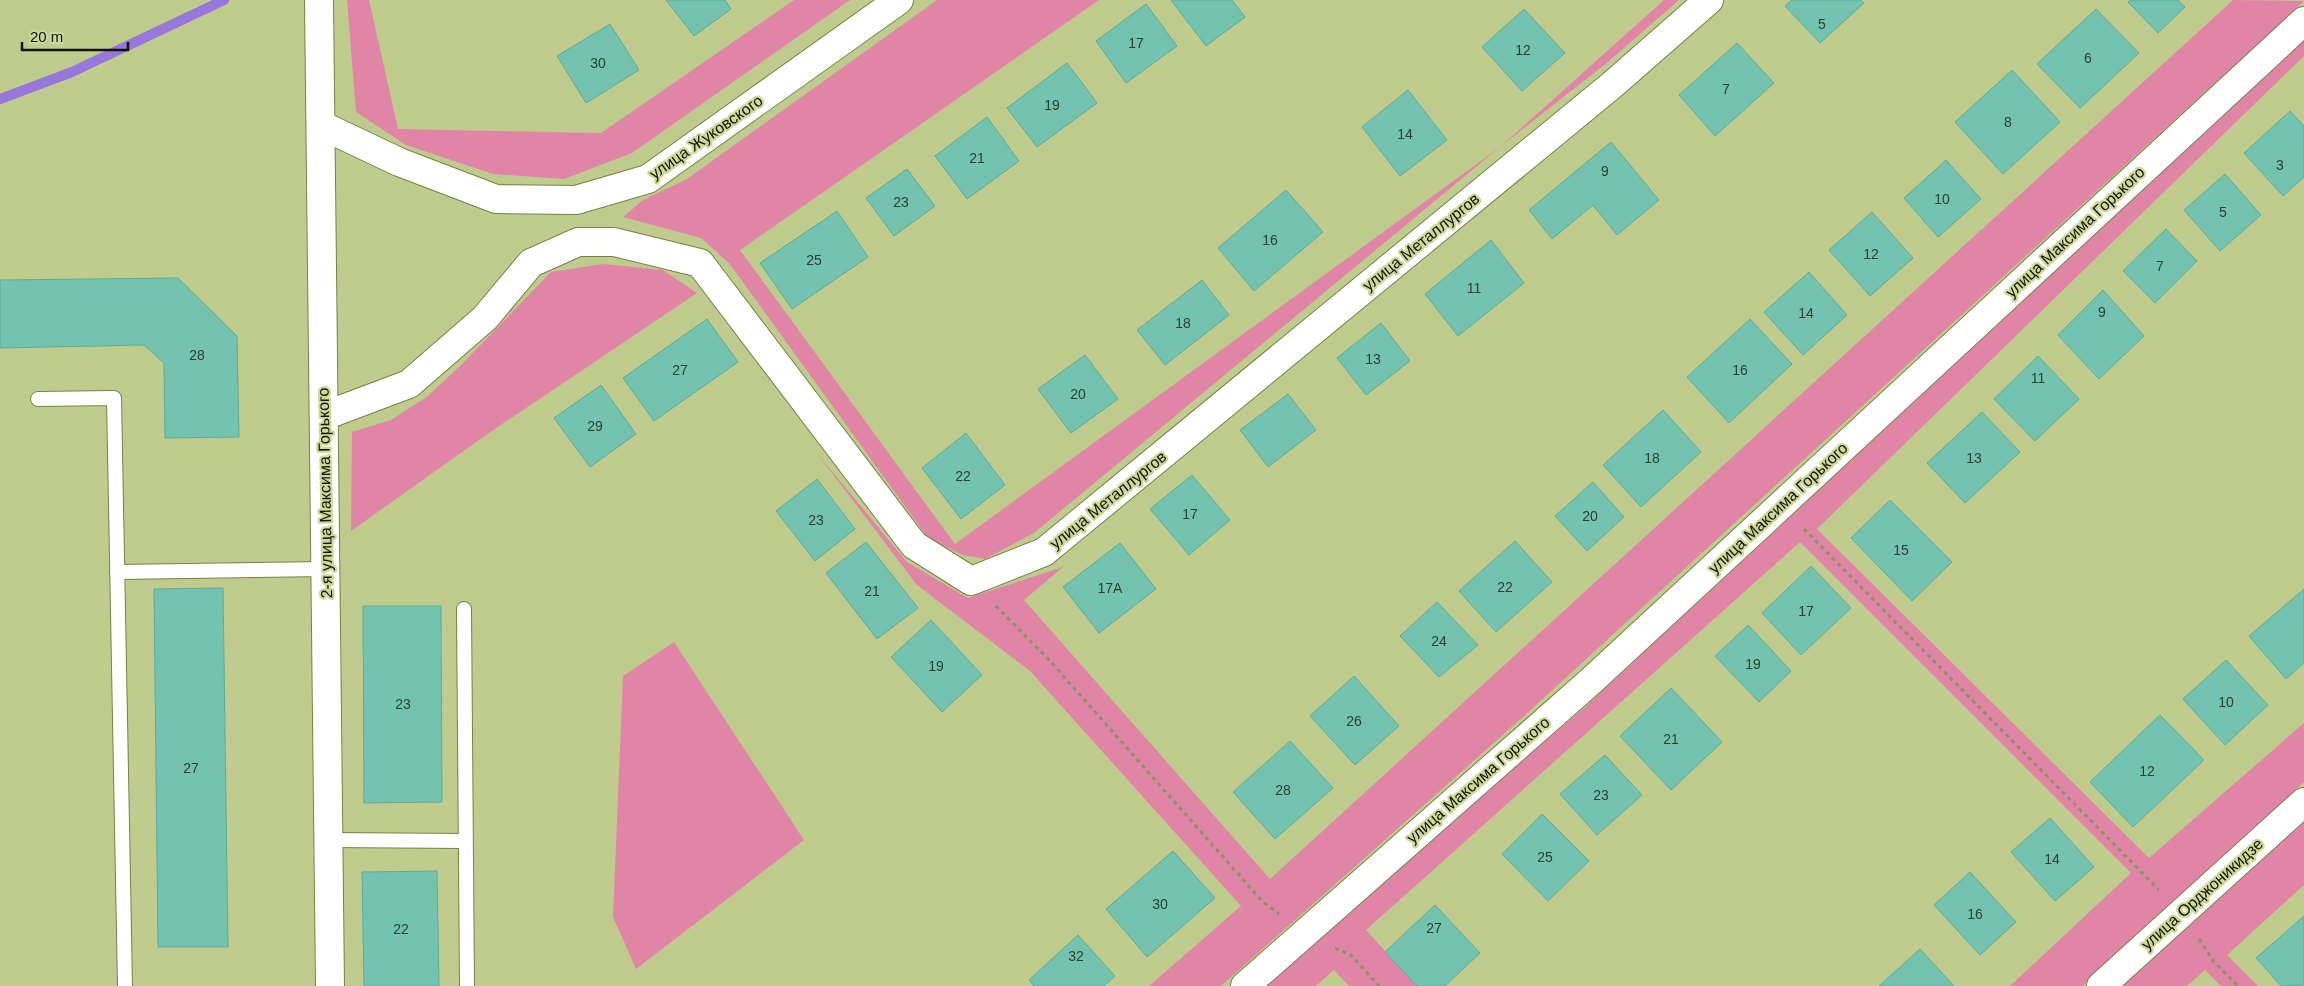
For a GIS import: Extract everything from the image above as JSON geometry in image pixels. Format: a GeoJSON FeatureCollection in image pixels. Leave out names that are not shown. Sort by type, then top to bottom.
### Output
{"type":"FeatureCollection","features":[{"type":"Feature","properties":{"kind":"street","name":"2-я улица Максима Горького"},"geometry":{"type":"LineString","coordinates":[[319,0],[330,986]]}},
{"type":"Feature","properties":{"kind":"street","name":"улица Жуковского"},"geometry":{"type":"LineString","coordinates":[[321,125],[399,162],[496,199],[576,200],[648,179],[899,0]]}},
{"type":"Feature","properties":{"kind":"street","name":"улица Металлургов"},"geometry":{"type":"LineString","coordinates":[[971,580],[1044,552],[1612,85],[1709,0]]}},
{"type":"Feature","properties":{"kind":"street","name":"улица Максима Горького"},"geometry":{"type":"LineString","coordinates":[[1245,986],[1591,681],[2304,21]]}},
{"type":"Feature","properties":{"kind":"street"},"geometry":{"type":"LineString","coordinates":[[576,200],[578,242]]}},
{"type":"Feature","properties":{"kind":"street"},"geometry":{"type":"LineString","coordinates":[[324,416],[410,384],[485,318],[531,263],[578,242],[614,242],[700,263],[914,545],[971,580]]}},
{"type":"Feature","properties":{"kind":"street","name":"улица Орджоникидзе"},"geometry":{"type":"LineString","coordinates":[[2100,986],[2304,802]]}},
{"type":"Feature","properties":{"kind":"lane"},"geometry":{"type":"LineString","coordinates":[[38,399],[114,398],[125,986]]}},
{"type":"Feature","properties":{"kind":"lane"},"geometry":{"type":"LineString","coordinates":[[117,572],[326,569]]}},
{"type":"Feature","properties":{"kind":"lane"},"geometry":{"type":"LineString","coordinates":[[464,609],[467,986]]}},
{"type":"Feature","properties":{"kind":"lane"},"geometry":{"type":"LineString","coordinates":[[329,840],[465,841]]}},
{"type":"Feature","properties":{"kind":"path"},"geometry":{"type":"LineString","coordinates":[[1780,506],[2181,912],[2214,962],[2238,986]]}},
{"type":"Feature","properties":{"kind":"path"},"geometry":{"type":"LineString","coordinates":[[971,580],[1051,662],[1262,901],[1303,934],[1351,955],[1379,986]]}},
{"type":"Feature","properties":{"kind":"shaded area"},"geometry":{"type":"Polygon","coordinates":[[[347,0],[369,0],[398,129],[601,133],[794,0],[850,0],[632,153],[564,179],[493,174],[406,145],[356,112],[347,0]]]}},
{"type":"Feature","properties":{"kind":"shaded area"},"geometry":{"type":"Polygon","coordinates":[[[937,0],[1099,0],[740,250],[955,544],[1500,147],[1034,533],[985,559],[963,555],[928,538],[729,263],[701,238],[623,217],[643,200],[687,179],[937,0]]]}},
{"type":"Feature","properties":{"kind":"shaded area"},"geometry":{"type":"Polygon","coordinates":[[[1664,0],[1679,0],[1608,62],[1500,147],[1664,0]]]}},
{"type":"Feature","properties":{"kind":"shaded area"},"geometry":{"type":"Polygon","coordinates":[[[2233,0],[2304,1],[1524,716],[1221,986],[1149,986],[1241,906],[1030,671],[917,585],[816,452],[907,562],[968,598],[1063,567],[1024,600],[1270,879],[2233,0]]]}},
{"type":"Feature","properties":{"kind":"shaded area"},"geometry":{"type":"Polygon","coordinates":[[[2304,40],[2304,56],[1817,529],[2149,858],[2304,723],[2304,782],[2083,986],[2010,986],[2131,873],[1800,542],[1366,930],[1417,986],[1349,986],[1334,970],[1316,986],[1264,986],[1350,907],[1583,709],[2304,40]]]}},
{"type":"Feature","properties":{"kind":"shaded area"},"geometry":{"type":"Polygon","coordinates":[[[603,264],[663,270],[697,293],[486,435],[351,531],[352,432],[391,420],[428,396],[462,364],[551,272],[603,264]]]}},
{"type":"Feature","properties":{"kind":"shaded area"},"geometry":{"type":"Polygon","coordinates":[[[674,642],[804,840],[636,969],[613,917],[623,676],[674,642]]]}},
{"type":"Feature","properties":{"kind":"shaded area"},"geometry":{"type":"Polygon","coordinates":[[[2304,820],[2304,885],[2227,955],[2258,986],[2221,986],[2205,970],[2187,986],[2120,986],[2304,820]]]}},
{"type":"Feature","properties":{"kind":"building"},"geometry":{"type":"Polygon","coordinates":[[[666,0],[725,0],[731,9],[694,36],[666,0]]]}},
{"type":"Feature","properties":{"kind":"building"},"geometry":{"type":"Polygon","coordinates":[[[1171,0],[1232,0],[1245,17],[1206,46],[1171,0]]]}},
{"type":"Feature","properties":{"kind":"building"},"geometry":{"type":"Polygon","coordinates":[[[1792,0],[1861,0],[1864,3],[1820,43],[1785,6],[1792,0]]]}},
{"type":"Feature","properties":{"kind":"building"},"geometry":{"type":"Polygon","coordinates":[[[2131,0],[2178,0],[2185,7],[2158,33],[2128,2],[2131,0]]]}},
{"type":"Feature","properties":{"kind":"building"},"geometry":{"type":"Polygon","coordinates":[[[1146,4],[1177,46],[1126,83],[1096,41],[1146,4]]]}},
{"type":"Feature","properties":{"kind":"building"},"geometry":{"type":"Polygon","coordinates":[[[1524,9],[1565,53],[1522,91],[1482,47],[1524,9]]]}},
{"type":"Feature","properties":{"kind":"building"},"geometry":{"type":"Polygon","coordinates":[[[2096,9],[2139,53],[2080,108],[2037,64],[2096,9]]]}},
{"type":"Feature","properties":{"kind":"building"},"geometry":{"type":"Polygon","coordinates":[[[610,24],[639,70],[586,103],[557,56],[610,24]]]}},
{"type":"Feature","properties":{"kind":"building"},"geometry":{"type":"Polygon","coordinates":[[[1737,43],[1774,83],[1715,136],[1679,95],[1737,43]]]}},
{"type":"Feature","properties":{"kind":"building"},"geometry":{"type":"Polygon","coordinates":[[[1067,63],[1097,103],[1037,147],[1007,108],[1067,63]]]}},
{"type":"Feature","properties":{"kind":"building"},"geometry":{"type":"Polygon","coordinates":[[[2012,70],[2060,122],[2003,174],[1955,122],[2012,70]]]}},
{"type":"Feature","properties":{"kind":"building"},"geometry":{"type":"Polygon","coordinates":[[[1408,90],[1447,140],[1400,176],[1362,127],[1408,90]]]}},
{"type":"Feature","properties":{"kind":"building"},"geometry":{"type":"Polygon","coordinates":[[[2290,111],[2304,126],[2304,177],[2283,196],[2244,153],[2290,111]]]}},
{"type":"Feature","properties":{"kind":"building"},"geometry":{"type":"Polygon","coordinates":[[[987,117],[1019,161],[967,199],[935,156],[987,117]]]}},
{"type":"Feature","properties":{"kind":"building"},"geometry":{"type":"Polygon","coordinates":[[[1611,142],[1659,200],[1617,235],[1593,205],[1552,239],[1529,210],[1611,142]]]}},
{"type":"Feature","properties":{"kind":"building"},"geometry":{"type":"Polygon","coordinates":[[[1946,160],[1981,199],[1938,237],[1904,198],[1946,160]]]}},
{"type":"Feature","properties":{"kind":"building"},"geometry":{"type":"Polygon","coordinates":[[[907,169],[935,206],[894,236],[866,198],[907,169]]]}},
{"type":"Feature","properties":{"kind":"building"},"geometry":{"type":"Polygon","coordinates":[[[2225,174],[2261,215],[2220,251],[2184,210],[2225,174]]]}},
{"type":"Feature","properties":{"kind":"building"},"geometry":{"type":"Polygon","coordinates":[[[1286,190],[1323,232],[1254,291],[1218,248],[1286,190]]]}},
{"type":"Feature","properties":{"kind":"building"},"geometry":{"type":"Polygon","coordinates":[[[837,211],[868,257],[792,309],[760,263],[837,211]]]}},
{"type":"Feature","properties":{"kind":"building"},"geometry":{"type":"Polygon","coordinates":[[[1872,212],[1913,258],[1870,296],[1829,250],[1872,212]]]}},
{"type":"Feature","properties":{"kind":"building"},"geometry":{"type":"Polygon","coordinates":[[[2166,229],[2197,261],[2155,303],[2123,271],[2166,229]]]}},
{"type":"Feature","properties":{"kind":"building"},"geometry":{"type":"Polygon","coordinates":[[[1491,240],[1524,283],[1458,336],[1425,294],[1491,240]]]}},
{"type":"Feature","properties":{"kind":"building"},"geometry":{"type":"Polygon","coordinates":[[[1809,272],[1847,315],[1803,355],[1764,312],[1809,272]]]}},
{"type":"Feature","properties":{"kind":"building"},"geometry":{"type":"Polygon","coordinates":[[[178,278],[237,336],[239,437],[165,438],[164,363],[144,345],[0,348],[0,280],[178,278]]]}},
{"type":"Feature","properties":{"kind":"building"},"geometry":{"type":"Polygon","coordinates":[[[1202,280],[1229,315],[1165,365],[1137,330],[1202,280]]]}},
{"type":"Feature","properties":{"kind":"building"},"geometry":{"type":"Polygon","coordinates":[[[2103,290],[2144,336],[2099,379],[2058,335],[2103,290]]]}},
{"type":"Feature","properties":{"kind":"building"},"geometry":{"type":"Polygon","coordinates":[[[707,319],[738,362],[654,421],[623,378],[707,319]]]}},
{"type":"Feature","properties":{"kind":"building"},"geometry":{"type":"Polygon","coordinates":[[[1750,319],[1792,364],[1729,423],[1687,377],[1750,319]]]}},
{"type":"Feature","properties":{"kind":"building"},"geometry":{"type":"Polygon","coordinates":[[[1381,323],[1410,361],[1366,395],[1337,358],[1381,323]]]}},
{"type":"Feature","properties":{"kind":"building"},"geometry":{"type":"Polygon","coordinates":[[[1085,355],[1118,399],[1071,433],[1038,389],[1085,355]]]}},
{"type":"Feature","properties":{"kind":"building"},"geometry":{"type":"Polygon","coordinates":[[[2038,356],[2079,399],[2035,441],[1994,399],[2038,356]]]}},
{"type":"Feature","properties":{"kind":"building"},"geometry":{"type":"Polygon","coordinates":[[[601,385],[636,434],[590,467],[554,418],[601,385]]]}},
{"type":"Feature","properties":{"kind":"building"},"geometry":{"type":"Polygon","coordinates":[[[1288,394],[1316,430],[1268,467],[1240,430],[1288,394]]]}},
{"type":"Feature","properties":{"kind":"building"},"geometry":{"type":"Polygon","coordinates":[[[1663,410],[1701,452],[1641,507],[1603,465],[1663,410]]]}},
{"type":"Feature","properties":{"kind":"building"},"geometry":{"type":"Polygon","coordinates":[[[1982,412],[2020,452],[1965,503],[1927,463],[1982,412]]]}},
{"type":"Feature","properties":{"kind":"building"},"geometry":{"type":"Polygon","coordinates":[[[966,433],[1005,485],[961,519],[922,468],[966,433]]]}},
{"type":"Feature","properties":{"kind":"building"},"geometry":{"type":"Polygon","coordinates":[[[1192,475],[1230,520],[1189,555],[1150,509],[1192,475]]]}},
{"type":"Feature","properties":{"kind":"building"},"geometry":{"type":"Polygon","coordinates":[[[817,479],[855,529],[815,561],[776,511],[817,479]]]}},
{"type":"Feature","properties":{"kind":"building"},"geometry":{"type":"Polygon","coordinates":[[[1593,482],[1624,517],[1587,551],[1555,516],[1593,482]]]}},
{"type":"Feature","properties":{"kind":"building"},"geometry":{"type":"Polygon","coordinates":[[[1890,500],[1952,562],[1912,601],[1851,538],[1890,500]]]}},
{"type":"Feature","properties":{"kind":"building"},"geometry":{"type":"Polygon","coordinates":[[[1515,541],[1552,582],[1496,632],[1459,591],[1515,541]]]}},
{"type":"Feature","properties":{"kind":"building"},"geometry":{"type":"Polygon","coordinates":[[[866,542],[918,608],[877,639],[826,573],[866,542]]]}},
{"type":"Feature","properties":{"kind":"building"},"geometry":{"type":"Polygon","coordinates":[[[1120,543],[1156,589],[1099,633],[1063,587],[1120,543]]]}},
{"type":"Feature","properties":{"kind":"building"},"geometry":{"type":"Polygon","coordinates":[[[1811,566],[1851,608],[1801,655],[1762,613],[1811,566]]]}},
{"type":"Feature","properties":{"kind":"building"},"geometry":{"type":"Polygon","coordinates":[[[223,588],[228,947],[158,947],[154,589],[223,588]]]}},
{"type":"Feature","properties":{"kind":"building"},"geometry":{"type":"Polygon","coordinates":[[[2304,589],[2304,663],[2286,679],[2249,636],[2304,589]]]}},
{"type":"Feature","properties":{"kind":"building"},"geometry":{"type":"Polygon","coordinates":[[[1437,602],[1478,645],[1439,677],[1400,636],[1437,602]]]}},
{"type":"Feature","properties":{"kind":"building"},"geometry":{"type":"Polygon","coordinates":[[[363,606],[441,606],[442,802],[364,803],[363,606]]]}},
{"type":"Feature","properties":{"kind":"building"},"geometry":{"type":"Polygon","coordinates":[[[931,620],[982,675],[942,712],[891,657],[931,620]]]}},
{"type":"Feature","properties":{"kind":"building"},"geometry":{"type":"Polygon","coordinates":[[[1748,625],[1791,671],[1759,702],[1715,656],[1748,625]]]}},
{"type":"Feature","properties":{"kind":"building"},"geometry":{"type":"Polygon","coordinates":[[[2226,660],[2268,705],[2225,745],[2183,699],[2226,660]]]}},
{"type":"Feature","properties":{"kind":"building"},"geometry":{"type":"Polygon","coordinates":[[[1354,676],[1399,726],[1355,765],[1310,716],[1354,676]]]}},
{"type":"Feature","properties":{"kind":"building"},"geometry":{"type":"Polygon","coordinates":[[[1671,688],[1722,742],[1671,790],[1620,736],[1671,688]]]}},
{"type":"Feature","properties":{"kind":"building"},"geometry":{"type":"Polygon","coordinates":[[[2160,715],[2204,760],[2133,827],[2090,782],[2160,715]]]}},
{"type":"Feature","properties":{"kind":"building"},"geometry":{"type":"Polygon","coordinates":[[[1290,741],[1333,788],[1275,839],[1233,792],[1290,741]]]}},
{"type":"Feature","properties":{"kind":"building"},"geometry":{"type":"Polygon","coordinates":[[[1605,755],[1642,795],[1597,835],[1560,794],[1605,755]]]}},
{"type":"Feature","properties":{"kind":"building"},"geometry":{"type":"Polygon","coordinates":[[[1542,814],[1589,861],[1548,901],[1502,854],[1542,814]]]}},
{"type":"Feature","properties":{"kind":"building"},"geometry":{"type":"Polygon","coordinates":[[[2050,818],[2094,867],[2055,901],[2011,852],[2050,818]]]}},
{"type":"Feature","properties":{"kind":"building"},"geometry":{"type":"Polygon","coordinates":[[[1173,851],[1215,898],[1147,957],[1106,909],[1173,851]]]}},
{"type":"Feature","properties":{"kind":"building"},"geometry":{"type":"Polygon","coordinates":[[[437,871],[439,986],[364,986],[362,872],[437,871]]]}},
{"type":"Feature","properties":{"kind":"building"},"geometry":{"type":"Polygon","coordinates":[[[1970,872],[2016,922],[1980,955],[1934,905],[1970,872]]]}},
{"type":"Feature","properties":{"kind":"building"},"geometry":{"type":"Polygon","coordinates":[[[1435,905],[1480,953],[1445,986],[1417,986],[1385,952],[1435,905]]]}},
{"type":"Feature","properties":{"kind":"building"},"geometry":{"type":"Polygon","coordinates":[[[2304,916],[2304,985],[2281,986],[2256,958],[2304,916]]]}},
{"type":"Feature","properties":{"kind":"building"},"geometry":{"type":"Polygon","coordinates":[[[1078,935],[1115,976],[1104,986],[1034,986],[1029,980],[1078,935]]]}},
{"type":"Feature","properties":{"kind":"building"},"geometry":{"type":"Polygon","coordinates":[[[1920,949],[1954,986],[1879,986],[1920,949]]]}},
{"type":"Feature","properties":{"kind":"waterway"},"geometry":{"type":"LineString","coordinates":[[0,99],[72,72],[224,0]]}}]}
